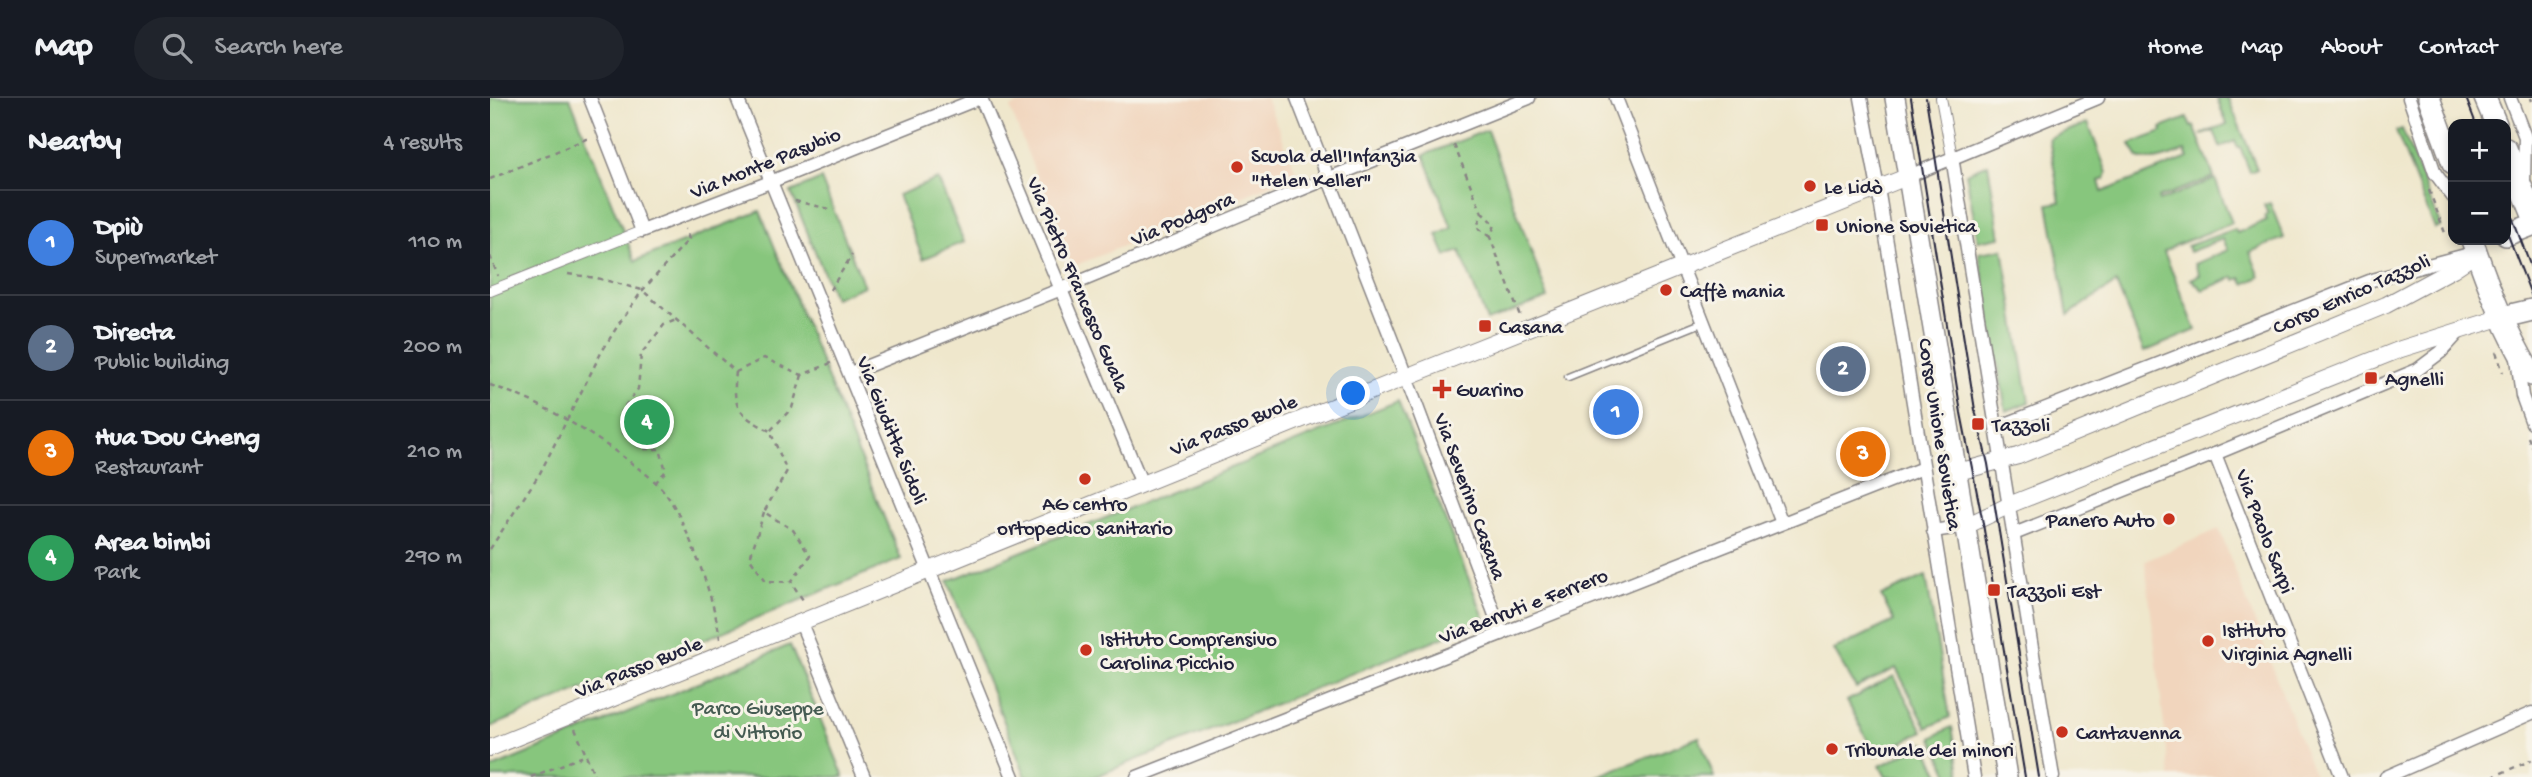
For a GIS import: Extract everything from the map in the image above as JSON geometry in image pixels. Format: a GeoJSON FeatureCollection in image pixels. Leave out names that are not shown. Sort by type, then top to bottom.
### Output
{"type":"FeatureCollection","features":[{"type":"Feature","properties":{"kind":"main road","name":"Corso Unione Sovietica"},"geometry":{"type":"LineString","coordinates":[[1895,98],[2007,777]]}},
{"type":"Feature","properties":{"kind":"main road"},"geometry":{"type":"LineString","coordinates":[[2428,98],[2448,150]]}},
{"type":"Feature","properties":{"kind":"main road"},"geometry":{"type":"LineString","coordinates":[[2485,98],[2494,119]]}},
{"type":"Feature","properties":{"kind":"main road"},"geometry":{"type":"LineString","coordinates":[[2511,162],[2528,204]]}},
{"type":"Feature","properties":{"kind":"main road"},"geometry":{"type":"LineString","coordinates":[[2511,233],[2532,225]]}},
{"type":"Feature","properties":{"kind":"main road"},"geometry":{"type":"LineString","coordinates":[[2474,246],[2515,348],[2532,375]]}},
{"type":"Feature","properties":{"kind":"main road"},"geometry":{"type":"LineString","coordinates":[[2503,317],[2532,310]]}},
{"type":"Feature","properties":{"kind":"street"},"geometry":{"type":"LineString","coordinates":[[490,291],[642,230],[590,98]]}},
{"type":"Feature","properties":{"kind":"street","name":"Via Giuditta Sidoli"},"geometry":{"type":"LineString","coordinates":[[737,98],[1013,777]]}},
{"type":"Feature","properties":{"kind":"street","name":"Via Monte Pasubio"},"geometry":{"type":"LineString","coordinates":[[642,230],[981,98]]}},
{"type":"Feature","properties":{"kind":"street","name":"Via Pietro Francesco Guala"},"geometry":{"type":"LineString","coordinates":[[981,98],[1142,484]]}},
{"type":"Feature","properties":{"kind":"street","name":"Via Severino Casana"},"geometry":{"type":"LineString","coordinates":[[1297,98],[1406,377],[1502,634]]}},
{"type":"Feature","properties":{"kind":"street","name":"Via Podgora"},"geometry":{"type":"LineString","coordinates":[[850,373],[1529,98]]}},
{"type":"Feature","properties":{"kind":"street"},"geometry":{"type":"LineString","coordinates":[[1616,98],[1783,523]]}},
{"type":"Feature","properties":{"kind":"street","name":"Corso Unione Sovietica"},"geometry":{"type":"LineString","coordinates":[[1861,98],[1878,187],[1974,777]]}},
{"type":"Feature","properties":{"kind":"street"},"geometry":{"type":"LineString","coordinates":[[1941,98],[1998,428],[2053,777]]}},
{"type":"Feature","properties":{"kind":"street"},"geometry":{"type":"LineString","coordinates":[[1909,176],[2098,98]]}},
{"type":"Feature","properties":{"kind":"street"},"geometry":{"type":"LineString","coordinates":[[2409,98],[2435,173],[2448,190]]}},
{"type":"Feature","properties":{"kind":"street"},"geometry":{"type":"LineString","coordinates":[[2510,98],[2525,137],[2528,204]]}},
{"type":"Feature","properties":{"kind":"street","name":"Via Passo Buole"},"geometry":{"type":"LineString","coordinates":[[490,748],[1909,176]]}},
{"type":"Feature","properties":{"kind":"street","name":"Corso Enrico Tazzoli"},"geometry":{"type":"LineString","coordinates":[[1998,428],[2372,280],[2449,258],[2474,246]]}},
{"type":"Feature","properties":{"kind":"street","name":"Corso Enrico Tazzoli"},"geometry":{"type":"LineString","coordinates":[[1958,472],[2031,450],[2386,305],[2453,269],[2474,246]]}},
{"type":"Feature","properties":{"kind":"street"},"geometry":{"type":"LineString","coordinates":[[1933,531],[1966,526],[2010,505],[2401,349],[2503,317]]}},
{"type":"Feature","properties":{"kind":"street"},"geometry":{"type":"LineString","coordinates":[[2014,534],[2417,370],[2441,352],[2460,331]]}},
{"type":"Feature","properties":{"kind":"street"},"geometry":{"type":"LineString","coordinates":[[2515,348],[2522,396],[2532,423]]}},
{"type":"Feature","properties":{"kind":"street","name":"Via Paolo Sarpi"},"geometry":{"type":"LineString","coordinates":[[2215,454],[2342,777]]}},
{"type":"Feature","properties":{"kind":"street","name":"Via Berruti e Ferrero"},"geometry":{"type":"LineString","coordinates":[[1137,777],[1923,468]]}},
{"type":"Feature","properties":{"kind":"street"},"geometry":{"type":"LineString","coordinates":[[801,623],[864,777]]}},
{"type":"Feature","properties":{"kind":"street"},"geometry":{"type":"LineString","coordinates":[[2386,777],[2532,713]]}},
{"type":"Feature","properties":{"kind":"lane"},"geometry":{"type":"LineString","coordinates":[[1568,377],[1704,323]]}},
{"type":"Feature","properties":{"kind":"path"},"geometry":{"type":"LineString","coordinates":[[1448,131],[1482,213],[1494,225],[1490,237]]}},
{"type":"Feature","properties":{"kind":"path"},"geometry":{"type":"LineString","coordinates":[[490,178],[604,132]]}},
{"type":"Feature","properties":{"kind":"path"},"geometry":{"type":"LineString","coordinates":[[795,201],[834,210]]}},
{"type":"Feature","properties":{"kind":"path"},"geometry":{"type":"LineString","coordinates":[[1482,213],[1477,227],[1490,237],[1524,329]]}},
{"type":"Feature","properties":{"kind":"path"},"geometry":{"type":"LineString","coordinates":[[490,549],[540,472],[601,353],[642,290],[689,240],[681,216]]}},
{"type":"Feature","properties":{"kind":"path"},"geometry":{"type":"LineString","coordinates":[[830,289],[852,255]]}},
{"type":"Feature","properties":{"kind":"path"},"geometry":{"type":"LineString","coordinates":[[490,256],[502,286]]}},
{"type":"Feature","properties":{"kind":"path"},"geometry":{"type":"LineString","coordinates":[[540,271],[597,278],[642,290],[736,372]]}},
{"type":"Feature","properties":{"kind":"path"},"geometry":{"type":"LineString","coordinates":[[655,482],[666,471],[660,449],[642,449],[623,433],[621,411],[638,389],[641,354],[664,325],[677,320]]}},
{"type":"Feature","properties":{"kind":"path"},"geometry":{"type":"LineString","coordinates":[[736,372],[764,358],[802,375],[844,357]]}},
{"type":"Feature","properties":{"kind":"path"},"geometry":{"type":"LineString","coordinates":[[736,372],[734,394],[744,417],[770,431],[787,471],[764,512],[750,558],[766,581],[791,582]]}},
{"type":"Feature","properties":{"kind":"path"},"geometry":{"type":"LineString","coordinates":[[770,431],[792,408],[802,375]]}},
{"type":"Feature","properties":{"kind":"path"},"geometry":{"type":"LineString","coordinates":[[490,385],[534,402],[566,420],[620,455],[667,494],[694,549],[719,633],[721,655]]}},
{"type":"Feature","properties":{"kind":"path"},"geometry":{"type":"LineString","coordinates":[[764,512],[793,530],[810,556],[791,582]]}},
{"type":"Feature","properties":{"kind":"path"},"geometry":{"type":"LineString","coordinates":[[791,582],[803,600]]}},
{"type":"Feature","properties":{"kind":"path"},"geometry":{"type":"LineString","coordinates":[[570,716],[596,777]]}},
{"type":"Feature","properties":{"kind":"path"},"geometry":{"type":"LineString","coordinates":[[531,777],[586,755]]}},
{"type":"Feature","properties":{"kind":"path"},"geometry":{"type":"LineString","coordinates":[[2492,777],[2532,760]]}},
{"type":"Feature","properties":{"kind":"shaded area"},"geometry":{"type":"Polygon","coordinates":[[[1035,98],[1266,98],[1297,174],[1072,267],[1010,108],[1035,98]]]}},
{"type":"Feature","properties":{"kind":"shaded area","name":"Istituto Virginia Agnelli"},"geometry":{"type":"Polygon","coordinates":[[[2219,529],[2315,777],[2170,777],[2145,561],[2219,529]]]}},
{"type":"Feature","properties":{"kind":"green space","name":"Parco Giuseppe di Vittorio"},"geometry":{"type":"Polygon","coordinates":[[[490,98],[570,98],[635,261],[760,211],[901,559],[490,727],[490,98]]]}},
{"type":"Feature","properties":{"kind":"green space"},"geometry":{"type":"Polygon","coordinates":[[[2228,98],[2257,169],[2250,172],[2235,141],[2220,147],[2214,131],[2201,135],[2227,124],[2217,99],[2228,98]]]}},
{"type":"Feature","properties":{"kind":"green space"},"geometry":{"type":"Polygon","coordinates":[[[2187,118],[2191,127],[2194,126],[2214,177],[2158,198],[2159,201],[2215,179],[2232,223],[2164,252],[2196,330],[2144,352],[2116,283],[2068,315],[2048,204],[2060,202],[2049,138],[2088,123],[2107,173],[2105,179],[2099,181],[2102,192],[2188,158],[2185,151],[2161,159],[2144,160],[2138,158],[2130,144],[2162,132],[2161,128],[2187,118]]]}},
{"type":"Feature","properties":{"kind":"green space"},"geometry":{"type":"Polygon","coordinates":[[[2402,129],[2441,227],[2435,229],[2396,131],[2402,129]]]}},
{"type":"Feature","properties":{"kind":"green space"},"geometry":{"type":"Polygon","coordinates":[[[1487,130],[1548,298],[1487,321],[1460,251],[1446,256],[1437,235],[1452,228],[1424,155],[1487,130]]]}},
{"type":"Feature","properties":{"kind":"green space"},"geometry":{"type":"Polygon","coordinates":[[[1988,164],[2000,237],[1978,241],[1966,173],[1988,164]]]}},
{"type":"Feature","properties":{"kind":"green space"},"geometry":{"type":"Polygon","coordinates":[[[821,179],[864,286],[834,298],[791,192],[821,179]]]}},
{"type":"Feature","properties":{"kind":"green space"},"geometry":{"type":"Polygon","coordinates":[[[938,179],[964,242],[923,259],[898,195],[938,179]]]}},
{"type":"Feature","properties":{"kind":"green space"},"geometry":{"type":"Polygon","coordinates":[[[2270,203],[2284,238],[2250,252],[2260,277],[2244,284],[2241,278],[2235,280],[2234,277],[2203,290],[2191,279],[2200,275],[2195,264],[2228,250],[2223,239],[2189,252],[2187,246],[2235,229],[2237,233],[2267,220],[2265,216],[2268,214],[2264,205],[2270,203]]]}},
{"type":"Feature","properties":{"kind":"green space"},"geometry":{"type":"Polygon","coordinates":[[[2003,249],[2029,402],[2006,411],[1979,253],[2003,249]]]}},
{"type":"Feature","properties":{"kind":"green space"},"geometry":{"type":"Polygon","coordinates":[[[1398,401],[1485,620],[1094,777],[1026,777],[948,581],[1398,401]]]}},
{"type":"Feature","properties":{"kind":"green space"},"geometry":{"type":"Polygon","coordinates":[[[1926,576],[1950,717],[1927,728],[1896,668],[1856,688],[1834,650],[1894,621],[1881,596],[1926,576]]]}},
{"type":"Feature","properties":{"kind":"green space","name":"Parco Giuseppe di Vittorio"},"geometry":{"type":"Polygon","coordinates":[[[790,645],[844,777],[490,777],[490,769],[790,645]]]}},
{"type":"Feature","properties":{"kind":"green space"},"geometry":{"type":"Polygon","coordinates":[[[1894,676],[1923,731],[1876,756],[1847,701],[1894,676]]]}},
{"type":"Feature","properties":{"kind":"green space"},"geometry":{"type":"Polygon","coordinates":[[[1952,727],[1961,777],[1950,777],[1932,738],[1952,727]]]}},
{"type":"Feature","properties":{"kind":"green space"},"geometry":{"type":"Polygon","coordinates":[[[1699,737],[1714,777],[1595,777],[1699,737]]]}},
{"type":"Feature","properties":{"kind":"green space"},"geometry":{"type":"Polygon","coordinates":[[[1925,743],[1941,777],[1886,777],[1880,766],[1925,743]]]}},
{"type":"Feature","properties":{"kind":"tram line"},"geometry":{"type":"LineString","coordinates":[[1911,98],[1961,413],[1982,518],[2025,777]]}},
{"type":"Feature","properties":{"kind":"tram line"},"geometry":{"type":"LineString","coordinates":[[1926,98],[1975,410],[1988,464],[2039,777]]}},
{"type":"Feature","properties":{"kind":"tram line"},"geometry":{"type":"LineString","coordinates":[[2466,98],[2474,119]]}},
{"type":"Feature","properties":{"kind":"tram line"},"geometry":{"type":"LineString","coordinates":[[2511,214],[2532,270]]}},
{"type":"Feature","properties":{"kind":"tram line"},"geometry":{"type":"LineString","coordinates":[[2511,243],[2532,297]]}},
{"type":"Feature","properties":{"kind":"place","name":"Scuola dell'Infanzia \"Helen Keller\""},"geometry":{"type":"Point","coordinates":[1237,167]}},
{"type":"Feature","properties":{"kind":"place","name":"Le Lidò"},"geometry":{"type":"Point","coordinates":[1810,186]}},
{"type":"Feature","properties":{"kind":"place","name":"Unione Sovietica"},"geometry":{"type":"Point","coordinates":[1822,225]}},
{"type":"Feature","properties":{"kind":"place","name":"Caffè mania"},"geometry":{"type":"Point","coordinates":[1666,290]}},
{"type":"Feature","properties":{"kind":"place","name":"Casana"},"geometry":{"type":"Point","coordinates":[1485,326]}},
{"type":"Feature","properties":{"kind":"place","name":"Directa"},"geometry":{"type":"Point","coordinates":[1843,369]}},
{"type":"Feature","properties":{"kind":"place","name":"Agnelli"},"geometry":{"type":"Point","coordinates":[2371,378]}},
{"type":"Feature","properties":{"kind":"place","name":"Guarino"},"geometry":{"type":"Point","coordinates":[1442,389]}},
{"type":"Feature","properties":{"kind":"place","name":"Dpiù"},"geometry":{"type":"Point","coordinates":[1616,412]}},
{"type":"Feature","properties":{"kind":"place","name":"Area bimbi"},"geometry":{"type":"Point","coordinates":[647,422]}},
{"type":"Feature","properties":{"kind":"place","name":"Tazzoli"},"geometry":{"type":"Point","coordinates":[1978,424]}},
{"type":"Feature","properties":{"kind":"place","name":"Hua Dou Cheng"},"geometry":{"type":"Point","coordinates":[1863,454]}},
{"type":"Feature","properties":{"kind":"place","name":"AG centro ortopedico sanitario"},"geometry":{"type":"Point","coordinates":[1085,479]}},
{"type":"Feature","properties":{"kind":"place","name":"Panero Auto"},"geometry":{"type":"Point","coordinates":[2169,519]}},
{"type":"Feature","properties":{"kind":"place","name":"Tazzoli Est"},"geometry":{"type":"Point","coordinates":[1994,590]}},
{"type":"Feature","properties":{"kind":"place","name":"Istituto Virginia Agnelli"},"geometry":{"type":"Point","coordinates":[2208,641]}},
{"type":"Feature","properties":{"kind":"place","name":"Istituto Comprensivo Carolina Picchio"},"geometry":{"type":"Point","coordinates":[1086,650]}},
{"type":"Feature","properties":{"kind":"place","name":"Cantavenna"},"geometry":{"type":"Point","coordinates":[2062,732]}},
{"type":"Feature","properties":{"kind":"place","name":"Tribunale dei minori"},"geometry":{"type":"Point","coordinates":[1832,749]}}]}
